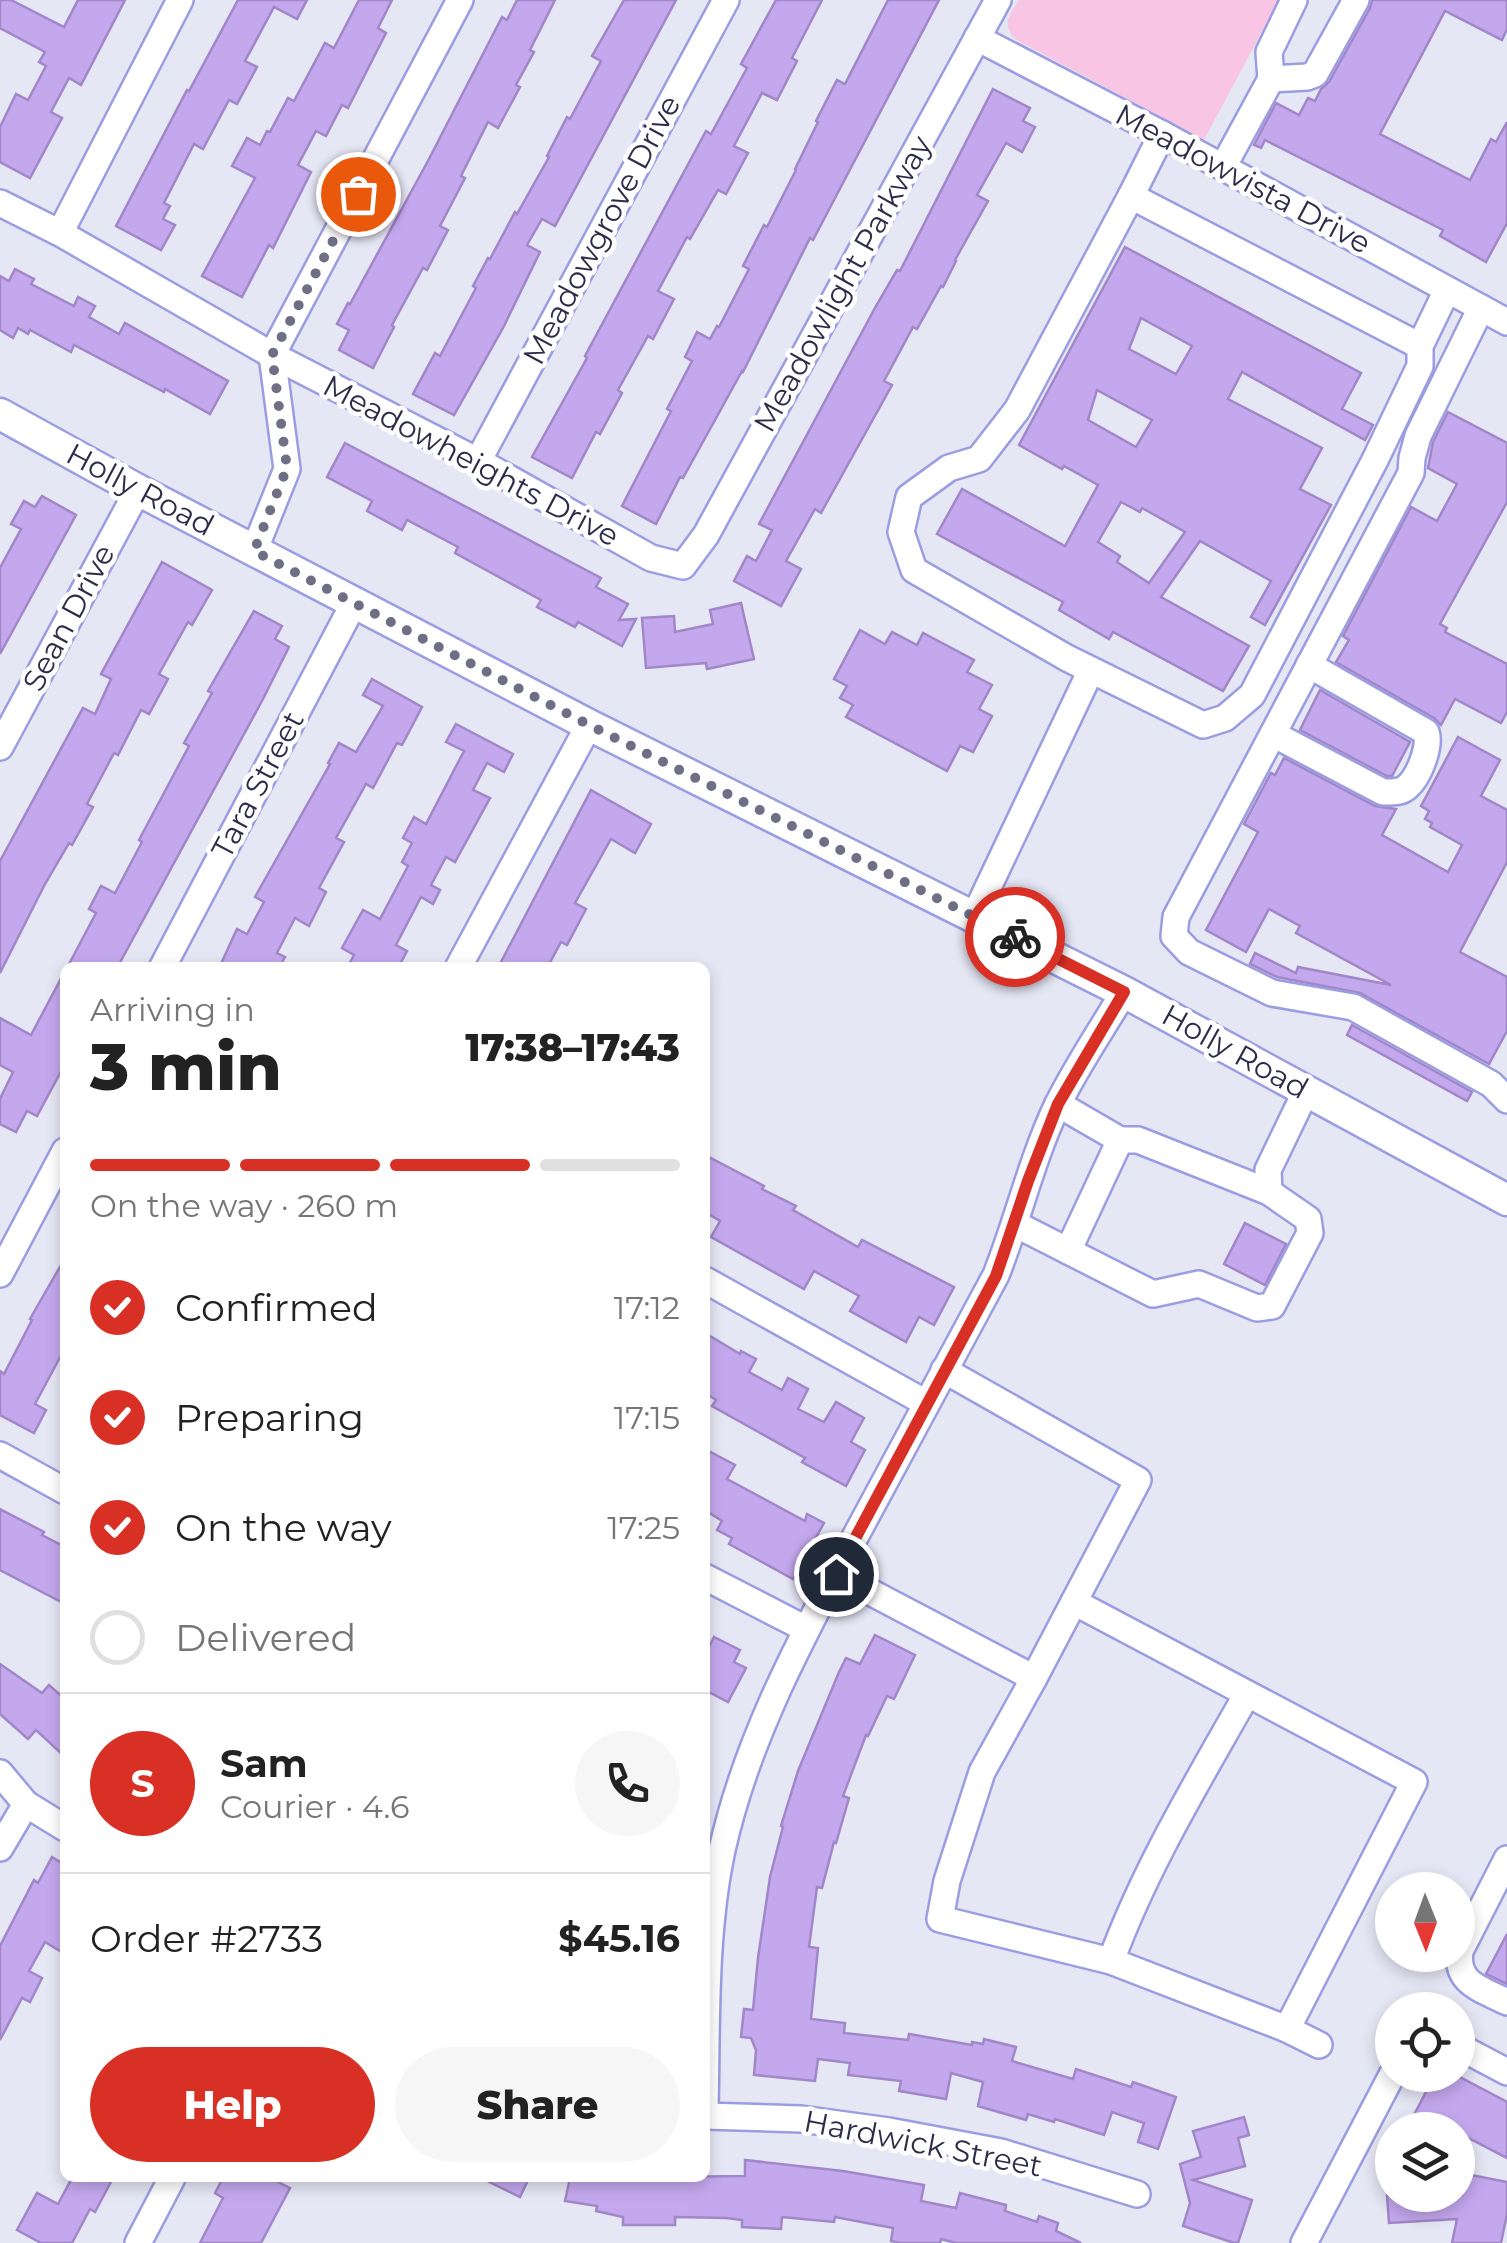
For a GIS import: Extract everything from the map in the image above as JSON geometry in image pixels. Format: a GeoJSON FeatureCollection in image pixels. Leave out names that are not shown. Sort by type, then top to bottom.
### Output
{"type":"FeatureCollection","features":[{"type":"Feature","properties":{"kind":"main road","name":"Holly Road"},"geometry":{"type":"LineString","coordinates":[[0,414],[589,725],[1124,992],[1507,1200]]}},
{"type":"Feature","properties":{"kind":"street"},"geometry":{"type":"LineString","coordinates":[[60,233],[180,0]]}},
{"type":"Feature","properties":{"kind":"street"},"geometry":{"type":"LineString","coordinates":[[254,551],[287,468],[272,355],[460,0]]}},
{"type":"Feature","properties":{"kind":"street","name":"Meadowgrove Drive"},"geometry":{"type":"LineString","coordinates":[[478,461],[726,0]]}},
{"type":"Feature","properties":{"kind":"street","name":"Meadowlight Parkway"},"geometry":{"type":"LineString","coordinates":[[683,566],[706,534],[998,0]]}},
{"type":"Feature","properties":{"kind":"street"},"geometry":{"type":"LineString","coordinates":[[1222,167],[1271,80],[1269,52],[1294,0]]}},
{"type":"Feature","properties":{"kind":"street"},"geometry":{"type":"LineString","coordinates":[[1271,80],[1315,74],[1356,0]]}},
{"type":"Feature","properties":{"kind":"street","name":"Meadowvista Drive"},"geometry":{"type":"LineString","coordinates":[[977,38],[1447,290],[1498,313]]}},
{"type":"Feature","properties":{"kind":"street"},"geometry":{"type":"LineString","coordinates":[[1162,134],[1016,410],[978,459],[949,468],[908,496],[900,532],[914,570],[1091,670],[1203,725],[1225,718],[1252,696],[1375,460],[1420,366],[1420,346],[1447,290]]}},
{"type":"Feature","properties":{"kind":"street"},"geometry":{"type":"LineString","coordinates":[[1131,196],[1420,346]]}},
{"type":"Feature","properties":{"kind":"street","name":"Meadowheights Drive"},"geometry":{"type":"LineString","coordinates":[[0,203],[60,233],[272,355],[478,461],[650,558],[683,566]]}},
{"type":"Feature","properties":{"kind":"street"},"geometry":{"type":"LineString","coordinates":[[1498,313],[1418,436],[1411,474],[1176,917],[1174,936],[1189,952],[1272,993],[1354,1007],[1491,1084],[1507,1100]]}},
{"type":"Feature","properties":{"kind":"street","name":"Sean Drive"},"geometry":{"type":"LineString","coordinates":[[0,747],[138,490]]}},
{"type":"Feature","properties":{"kind":"street","name":"Tara Street"},"geometry":{"type":"LineString","coordinates":[[165,962],[354,603]]}},
{"type":"Feature","properties":{"kind":"street"},"geometry":{"type":"LineString","coordinates":[[1273,734],[1383,792],[1402,791],[1411,784],[1425,755],[1429,739],[1426,732],[1309,665]]}},
{"type":"Feature","properties":{"kind":"street"},"geometry":{"type":"LineString","coordinates":[[974,917],[1091,670]]}},
{"type":"Feature","properties":{"kind":"street"},"geometry":{"type":"LineString","coordinates":[[461,962],[589,725]]}},
{"type":"Feature","properties":{"kind":"street"},"geometry":{"type":"LineString","coordinates":[[710,1942],[714,1849],[761,1725],[806,1629],[996,1276],[1058,1104],[1124,992]]}},
{"type":"Feature","properties":{"kind":"street"},"geometry":{"type":"LineString","coordinates":[[1269,1192],[1268,1170],[1306,1091]]}},
{"type":"Feature","properties":{"kind":"street"},"geometry":{"type":"LineString","coordinates":[[1014,1224],[1154,1294],[1200,1284],[1257,1308],[1272,1306],[1310,1233],[1308,1219],[1269,1192],[1138,1140],[1120,1140],[1058,1104]]}},
{"type":"Feature","properties":{"kind":"street"},"geometry":{"type":"LineString","coordinates":[[1068,1251],[1120,1140]]}},
{"type":"Feature","properties":{"kind":"street"},"geometry":{"type":"LineString","coordinates":[[0,1274],[60,1160]]}},
{"type":"Feature","properties":{"kind":"street"},"geometry":{"type":"LineString","coordinates":[[710,1283],[926,1403]]}},
{"type":"Feature","properties":{"kind":"street"},"geometry":{"type":"LineString","coordinates":[[944,1370],[1138,1480],[982,1772],[947,1881],[940,1919],[1111,1961],[1319,2045]]}},
{"type":"Feature","properties":{"kind":"street"},"geometry":{"type":"LineString","coordinates":[[0,1455],[60,1488]]}},
{"type":"Feature","properties":{"kind":"street"},"geometry":{"type":"LineString","coordinates":[[836,1574],[1034,1678]]}},
{"type":"Feature","properties":{"kind":"street"},"geometry":{"type":"LineString","coordinates":[[710,1581],[806,1629]]}},
{"type":"Feature","properties":{"kind":"street"},"geometry":{"type":"LineString","coordinates":[[1074,1602],[1414,1782],[1287,2029]]}},
{"type":"Feature","properties":{"kind":"street"},"geometry":{"type":"LineString","coordinates":[[1111,1961],[1167,1837],[1247,1694]]}},
{"type":"Feature","properties":{"kind":"street"},"geometry":{"type":"LineString","coordinates":[[0,1773],[26,1804],[60,1825]]}},
{"type":"Feature","properties":{"kind":"street"},"geometry":{"type":"LineString","coordinates":[[0,1848],[26,1804]]}},
{"type":"Feature","properties":{"kind":"street"},"geometry":{"type":"LineString","coordinates":[[1507,1859],[1460,1951],[1458,1964],[1462,1977],[1507,2002]]}},
{"type":"Feature","properties":{"kind":"street"},"geometry":{"type":"LineString","coordinates":[[1475,2055],[1507,2072]]}},
{"type":"Feature","properties":{"kind":"street"},"geometry":{"type":"LineString","coordinates":[[1304,2243],[1383,2092]]}},
{"type":"Feature","properties":{"kind":"street","name":"Hardwick Street"},"geometry":{"type":"LineString","coordinates":[[710,2116],[801,2119],[889,2131],[1000,2152],[1137,2194]]}},
{"type":"Feature","properties":{"kind":"street"},"geometry":{"type":"LineString","coordinates":[[138,2243],[170,2182]]}},
{"type":"Feature","properties":{"kind":"shaded area"},"geometry":{"type":"Polygon","coordinates":[[[1019,0],[1279,0],[1204,140],[1015,39],[1007,24],[1019,0]]]}},
{"type":"Feature","properties":{"kind":"building"},"geometry":{"type":"Polygon","coordinates":[[[0,0],[11,0],[64,27],[78,0],[125,0],[81,85],[69,78],[51,112],[62,118],[30,178],[0,162],[0,127],[16,94],[28,100],[46,66],[39,62],[45,52],[0,28],[0,0]]]}},
{"type":"Feature","properties":{"kind":"building"},"geometry":{"type":"Polygon","coordinates":[[[238,0],[307,0],[297,19],[274,7],[245,61],[257,67],[237,104],[229,100],[203,149],[194,144],[164,203],[170,206],[163,219],[175,225],[161,250],[116,226],[238,0]]]}},
{"type":"Feature","properties":{"kind":"building"},"geometry":{"type":"Polygon","coordinates":[[[359,0],[392,0],[378,28],[386,33],[348,108],[342,105],[326,136],[316,131],[298,165],[311,172],[273,248],[269,245],[242,297],[202,276],[255,178],[232,166],[247,138],[260,145],[288,98],[294,101],[325,43],[334,48],[359,0]]]}},
{"type":"Feature","properties":{"kind":"building"},"geometry":{"type":"Polygon","coordinates":[[[517,0],[555,0],[530,50],[534,52],[516,85],[520,87],[498,128],[488,122],[440,226],[448,230],[392,325],[373,368],[339,350],[349,330],[337,324],[502,17],[507,20],[517,0]]]}},
{"type":"Feature","properties":{"kind":"building"},"geometry":{"type":"Polygon","coordinates":[[[624,0],[676,0],[555,226],[542,219],[527,245],[540,252],[454,415],[413,394],[435,353],[440,356],[488,258],[549,157],[567,117],[570,119],[601,61],[592,56],[624,0]]]}},
{"type":"Feature","properties":{"kind":"building"},"geometry":{"type":"Polygon","coordinates":[[[776,0],[822,0],[792,58],[797,61],[777,100],[762,93],[734,146],[748,153],[726,194],[718,190],[658,291],[674,299],[653,339],[648,336],[618,390],[622,393],[572,478],[532,457],[706,131],[711,134],[747,68],[741,64],[776,0]]]}},
{"type":"Feature","properties":{"kind":"building"},"geometry":{"type":"Polygon","coordinates":[[[888,0],[939,0],[813,240],[810,238],[743,372],[656,524],[622,506],[671,411],[667,409],[692,361],[685,357],[697,332],[710,339],[719,327],[749,269],[743,266],[796,170],[837,80],[845,84],[888,0]]]}},
{"type":"Feature","properties":{"kind":"building"},"geometry":{"type":"Polygon","coordinates":[[[1372,0],[1507,0],[1507,29],[1502,40],[1445,11],[1380,134],[1470,180],[1491,139],[1496,142],[1507,122],[1507,223],[1486,262],[1440,236],[1443,230],[1265,140],[1261,148],[1254,145],[1276,103],[1299,115],[1308,98],[1315,101],[1372,0]]]}},
{"type":"Feature","properties":{"kind":"building"},"geometry":{"type":"Polygon","coordinates":[[[993,89],[1030,108],[1023,121],[1035,127],[1022,152],[1006,143],[977,195],[988,201],[943,287],[917,329],[913,327],[884,381],[892,385],[821,513],[815,509],[786,561],[801,569],[781,606],[734,581],[747,556],[756,561],[772,530],[759,524],[876,306],[897,270],[900,271],[993,89]]]}},
{"type":"Feature","properties":{"kind":"building"},"geometry":{"type":"Polygon","coordinates":[[[1125,247],[1361,373],[1342,409],[1373,425],[1365,440],[1242,372],[1228,399],[1322,448],[1300,489],[1331,505],[1265,625],[1251,617],[1271,581],[1200,541],[1161,597],[1249,646],[1223,691],[1113,632],[1109,639],[1059,610],[1063,602],[937,534],[962,489],[1065,546],[1098,485],[1019,445],[1125,247]],[[1141,318],[1129,349],[1176,374],[1192,346],[1141,318]],[[1097,390],[1088,420],[1136,447],[1152,420],[1097,390]],[[1121,502],[1098,542],[1120,556],[1117,562],[1149,583],[1185,532],[1142,508],[1140,512],[1121,502]]]}},
{"type":"Feature","properties":{"kind":"building"},"geometry":{"type":"Polygon","coordinates":[[[15,269],[34,279],[31,284],[74,306],[78,297],[95,306],[89,317],[119,334],[125,323],[228,381],[210,414],[74,345],[71,352],[30,330],[28,334],[18,328],[13,338],[0,330],[0,276],[9,281],[15,269]]]}},
{"type":"Feature","properties":{"kind":"building"},"geometry":{"type":"Polygon","coordinates":[[[1448,412],[1507,443],[1507,502],[1440,624],[1447,628],[1445,632],[1507,664],[1507,712],[1501,723],[1455,699],[1441,725],[1336,662],[1349,640],[1343,636],[1411,507],[1437,521],[1457,484],[1428,468],[1433,442],[1448,412]]]}},
{"type":"Feature","properties":{"kind":"building"},"geometry":{"type":"Polygon","coordinates":[[[345,443],[601,578],[596,587],[628,604],[619,620],[636,619],[622,646],[578,622],[575,627],[537,607],[541,600],[455,553],[458,547],[407,520],[402,530],[367,511],[372,501],[327,477],[345,443]]]}},
{"type":"Feature","properties":{"kind":"building"},"geometry":{"type":"Polygon","coordinates":[[[42,496],[76,515],[0,654],[0,568],[21,529],[11,524],[24,501],[35,507],[42,496]]]}},
{"type":"Feature","properties":{"kind":"building"},"geometry":{"type":"Polygon","coordinates":[[[162,562],[212,590],[192,625],[188,622],[159,674],[168,679],[149,714],[141,710],[118,755],[114,753],[87,804],[93,807],[45,884],[0,973],[0,861],[83,708],[95,714],[111,679],[101,674],[162,562]]]}},
{"type":"Feature","properties":{"kind":"building"},"geometry":{"type":"Polygon","coordinates":[[[741,603],[754,659],[707,669],[706,663],[646,668],[642,618],[674,616],[675,632],[713,624],[710,610],[741,603]]]}},
{"type":"Feature","properties":{"kind":"building"},"geometry":{"type":"Polygon","coordinates":[[[254,611],[282,626],[275,639],[289,647],[120,962],[70,962],[96,913],[89,909],[101,886],[115,893],[142,842],[139,840],[189,746],[184,743],[212,693],[208,691],[254,611]]]}},
{"type":"Feature","properties":{"kind":"building"},"geometry":{"type":"Polygon","coordinates":[[[860,630],[885,644],[892,632],[917,645],[923,633],[974,660],[967,672],[992,685],[979,709],[992,716],[973,752],[960,746],[947,771],[846,717],[853,705],[840,698],[847,686],[834,679],[860,630]]]}},
{"type":"Feature","properties":{"kind":"building"},"geometry":{"type":"Polygon","coordinates":[[[372,679],[422,707],[373,788],[366,784],[336,838],[344,842],[319,888],[326,892],[309,926],[295,918],[277,953],[285,957],[282,962],[222,962],[237,929],[247,934],[264,902],[255,897],[339,743],[356,752],[383,706],[363,695],[372,679]]]}},
{"type":"Feature","properties":{"kind":"building"},"geometry":{"type":"Polygon","coordinates":[[[1320,690],[1410,742],[1392,776],[1300,730],[1320,690]]]}},
{"type":"Feature","properties":{"kind":"building"},"geometry":{"type":"Polygon","coordinates":[[[456,724],[513,754],[504,772],[487,763],[473,790],[490,798],[455,862],[446,857],[431,885],[440,890],[433,904],[421,897],[396,945],[407,951],[401,962],[350,962],[354,955],[342,948],[363,910],[380,919],[408,866],[402,862],[412,843],[403,838],[414,817],[426,824],[464,751],[446,742],[456,724]]]}},
{"type":"Feature","properties":{"kind":"building"},"geometry":{"type":"Polygon","coordinates":[[[1458,737],[1500,760],[1481,796],[1507,810],[1507,862],[1460,952],[1507,977],[1507,1031],[1489,1064],[1360,993],[1277,977],[1250,964],[1255,953],[1296,973],[1298,967],[1391,985],[1296,933],[1300,926],[1269,909],[1246,952],[1206,930],[1258,832],[1244,824],[1271,773],[1275,775],[1284,758],[1375,806],[1396,809],[1382,835],[1448,872],[1462,845],[1430,827],[1432,823],[1425,819],[1429,811],[1421,806],[1458,737]]]}},
{"type":"Feature","properties":{"kind":"building"},"geometry":{"type":"Polygon","coordinates":[[[591,790],[651,824],[635,853],[611,839],[575,903],[586,909],[567,945],[561,942],[550,962],[501,962],[591,790]]]}},
{"type":"Feature","properties":{"kind":"building"},"geometry":{"type":"Polygon","coordinates":[[[60,980],[60,1073],[37,1116],[27,1111],[16,1132],[0,1124],[0,1099],[13,1072],[0,1065],[0,1018],[31,1035],[60,980]]]}},
{"type":"Feature","properties":{"kind":"building"},"geometry":{"type":"Polygon","coordinates":[[[1352,1025],[1472,1092],[1467,1101],[1347,1035],[1352,1025]]]}},
{"type":"Feature","properties":{"kind":"building"},"geometry":{"type":"Polygon","coordinates":[[[710,1158],[764,1186],[762,1189],[796,1206],[793,1210],[858,1247],[862,1240],[954,1287],[934,1325],[919,1317],[906,1342],[850,1311],[859,1296],[814,1271],[804,1289],[711,1237],[720,1221],[710,1215],[710,1158]]]}},
{"type":"Feature","properties":{"kind":"building"},"geometry":{"type":"Polygon","coordinates":[[[1245,1223],[1286,1244],[1265,1285],[1224,1264],[1245,1223]]]}},
{"type":"Feature","properties":{"kind":"building"},"geometry":{"type":"Polygon","coordinates":[[[60,1267],[60,1357],[35,1404],[46,1410],[34,1433],[0,1415],[0,1371],[4,1374],[60,1267]]]}},
{"type":"Feature","properties":{"kind":"building"},"geometry":{"type":"Polygon","coordinates":[[[710,1336],[756,1359],[749,1372],[782,1390],[788,1378],[808,1389],[798,1409],[824,1422],[836,1402],[864,1418],[851,1442],[865,1450],[846,1486],[802,1462],[805,1458],[712,1406],[716,1400],[710,1396],[710,1336]]]}},
{"type":"Feature","properties":{"kind":"building"},"geometry":{"type":"Polygon","coordinates":[[[710,1452],[735,1465],[727,1479],[805,1521],[807,1514],[824,1523],[793,1579],[729,1544],[732,1538],[717,1530],[722,1521],[710,1513],[710,1452]]]}},
{"type":"Feature","properties":{"kind":"building"},"geometry":{"type":"Polygon","coordinates":[[[0,1509],[60,1544],[60,1601],[0,1570],[0,1509]]]}},
{"type":"Feature","properties":{"kind":"building"},"geometry":{"type":"Polygon","coordinates":[[[875,1635],[915,1655],[894,1699],[887,1696],[866,1735],[843,1796],[849,1798],[822,1888],[817,1887],[809,1947],[818,1948],[811,2019],[845,2023],[844,2033],[908,2040],[909,2034],[972,2045],[983,2044],[984,2039],[1016,2047],[1012,2061],[1073,2079],[1076,2069],[1176,2097],[1158,2149],[1138,2142],[1144,2123],[1112,2112],[1104,2135],[1055,2119],[1054,2122],[1028,2114],[1026,2120],[978,2106],[983,2082],[951,2073],[946,2099],[899,2091],[901,2081],[848,2075],[850,2063],[818,2059],[815,2081],[754,2075],[756,2050],[751,2038],[741,2037],[744,2009],[753,2010],[770,1877],[781,1826],[798,1771],[839,1672],[846,1658],[860,1664],[875,1635]]]}},
{"type":"Feature","properties":{"kind":"building"},"geometry":{"type":"Polygon","coordinates":[[[714,1637],[740,1650],[734,1662],[746,1668],[728,1702],[710,1693],[710,1645],[714,1637]]]}},
{"type":"Feature","properties":{"kind":"building"},"geometry":{"type":"Polygon","coordinates":[[[0,1664],[42,1693],[49,1685],[60,1695],[60,1752],[36,1730],[28,1739],[0,1714],[0,1664]]]}},
{"type":"Feature","properties":{"kind":"building"},"geometry":{"type":"Polygon","coordinates":[[[52,1857],[60,1862],[60,1951],[45,1942],[29,1971],[42,1978],[30,2002],[22,1998],[0,2040],[0,1946],[34,1880],[38,1883],[52,1857]]]}},
{"type":"Feature","properties":{"kind":"building"},"geometry":{"type":"Polygon","coordinates":[[[1507,1934],[1507,1984],[1486,1974],[1507,1934]]]}},
{"type":"Feature","properties":{"kind":"building"},"geometry":{"type":"Polygon","coordinates":[[[1475,2085],[1507,2102],[1507,2158],[1475,2141],[1475,2112],[1415,2112],[1426,2092],[1475,2092],[1475,2085]]]}},
{"type":"Feature","properties":{"kind":"building"},"geometry":{"type":"Polygon","coordinates":[[[1244,2117],[1249,2135],[1238,2138],[1245,2166],[1193,2180],[1252,2200],[1238,2243],[1234,2243],[1183,2226],[1190,2203],[1180,2164],[1201,2157],[1193,2131],[1244,2117]]]}},
{"type":"Feature","properties":{"kind":"building"},"geometry":{"type":"Polygon","coordinates":[[[745,2160],[924,2185],[921,2201],[956,2208],[960,2193],[1006,2205],[1005,2211],[1037,2222],[1039,2216],[1058,2223],[1056,2231],[1081,2243],[956,2243],[941,2239],[940,2243],[901,2243],[891,2241],[893,2228],[835,2217],[834,2222],[782,2217],[781,2229],[742,2227],[742,2220],[726,2218],[675,2217],[675,2225],[623,2225],[623,2217],[596,2211],[597,2206],[565,2201],[569,2182],[710,2182],[710,2176],[745,2176],[745,2160]]]}},
{"type":"Feature","properties":{"kind":"building"},"geometry":{"type":"Polygon","coordinates":[[[1475,2176],[1507,2182],[1507,2214],[1501,2243],[1452,2243],[1457,2219],[1389,2223],[1388,2212],[1475,2212],[1475,2176]]]}},
{"type":"Feature","properties":{"kind":"building"},"geometry":{"type":"Polygon","coordinates":[[[70,2182],[111,2182],[95,2212],[90,2209],[72,2243],[41,2243],[17,2230],[37,2193],[58,2204],[70,2182]]]}},
{"type":"Feature","properties":{"kind":"building"},"geometry":{"type":"Polygon","coordinates":[[[221,2182],[278,2182],[290,2188],[261,2243],[200,2243],[223,2198],[215,2193],[221,2182]]]}},
{"type":"Feature","properties":{"kind":"building"},"geometry":{"type":"Polygon","coordinates":[[[489,2182],[527,2182],[520,2197],[489,2182]]]}},
{"type":"Feature","properties":{"kind":"way so far"},"geometry":{"type":"LineString","coordinates":[[358,194],[272,355],[287,468],[254,551],[589,725],[1015,937]]}},
{"type":"Feature","properties":{"kind":"route"},"geometry":{"type":"LineString","coordinates":[[836,1574],[996,1276],[1058,1104],[1124,992],[1015,937]]}}]}
